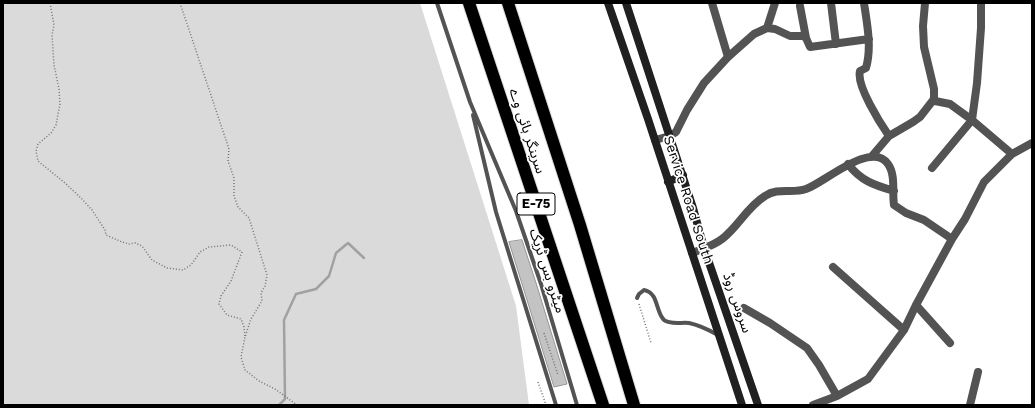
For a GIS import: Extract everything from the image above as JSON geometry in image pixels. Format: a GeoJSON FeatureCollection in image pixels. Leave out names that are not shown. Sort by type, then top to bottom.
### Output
{"type":"FeatureCollection","features":[{"type":"Feature","properties":{"kind":"highway","name":"سرینگر ہائی وے"},"geometry":{"type":"LineString","coordinates":[[469,3],[603,405]]}},
{"type":"Feature","properties":{"kind":"highway","name":"سرینگر ہائی وے"},"geometry":{"type":"LineString","coordinates":[[508,3],[580,225],[634,405]]}},
{"type":"Feature","properties":{"kind":"main road","name":"Service Road South"},"geometry":{"type":"LineString","coordinates":[[608,3],[655,140],[742,405]]}},
{"type":"Feature","properties":{"kind":"main road","name":"سروس روڈ"},"geometry":{"type":"LineString","coordinates":[[626,3],[683,176],[704,248],[758,405]]}},
{"type":"Feature","properties":{"kind":"main road"},"geometry":{"type":"LineString","coordinates":[[668,182],[683,176]]}},
{"type":"Feature","properties":{"kind":"street"},"geometry":{"type":"LineString","coordinates":[[712,3],[728,56]]}},
{"type":"Feature","properties":{"kind":"street"},"geometry":{"type":"LineString","coordinates":[[767,28],[775,3]]}},
{"type":"Feature","properties":{"kind":"street"},"geometry":{"type":"LineString","coordinates":[[831,3],[836,44]]}},
{"type":"Feature","properties":{"kind":"street"},"geometry":{"type":"LineString","coordinates":[[864,3],[869,39],[868,60],[866,68],[860,71],[858,76],[860,84],[878,121],[889,136]]}},
{"type":"Feature","properties":{"kind":"street"},"geometry":{"type":"LineString","coordinates":[[692,253],[716,243],[723,238],[765,195],[778,190],[797,191],[812,187],[848,164],[872,156],[889,136],[917,119],[934,100],[934,89],[924,47],[923,26],[925,3]]}},
{"type":"Feature","properties":{"kind":"street"},"geometry":{"type":"LineString","coordinates":[[932,168],[972,120],[982,28],[981,3]]}},
{"type":"Feature","properties":{"kind":"street"},"geometry":{"type":"LineString","coordinates":[[800,6],[806,38],[810,47],[869,39]]}},
{"type":"Feature","properties":{"kind":"street"},"geometry":{"type":"LineString","coordinates":[[655,140],[670,136],[676,132],[687,110],[704,83],[728,56],[754,34],[767,28],[775,29],[790,36],[801,35],[806,38]]}},
{"type":"Feature","properties":{"kind":"street"},"geometry":{"type":"LineString","coordinates":[[935,102],[950,104],[972,120],[1012,154]]}},
{"type":"Feature","properties":{"kind":"street"},"geometry":{"type":"LineString","coordinates":[[813,405],[837,396],[868,379],[904,330],[916,305],[952,239],[965,219],[984,182],[1012,154],[1032,143]]}},
{"type":"Feature","properties":{"kind":"street"},"geometry":{"type":"LineString","coordinates":[[872,156],[887,163],[891,172],[894,192],[894,206],[906,213],[924,220],[952,239]]}},
{"type":"Feature","properties":{"kind":"street"},"geometry":{"type":"LineString","coordinates":[[848,164],[855,173],[870,184],[894,192]]}},
{"type":"Feature","properties":{"kind":"street"},"geometry":{"type":"LineString","coordinates":[[833,267],[904,330]]}},
{"type":"Feature","properties":{"kind":"street"},"geometry":{"type":"LineString","coordinates":[[916,305],[950,343]]}},
{"type":"Feature","properties":{"kind":"street"},"geometry":{"type":"LineString","coordinates":[[744,308],[807,348],[837,396]]}},
{"type":"Feature","properties":{"kind":"street"},"geometry":{"type":"LineString","coordinates":[[970,405],[978,372]]}},
{"type":"Feature","properties":{"kind":"lane","name":"میٹرو بس ٹریک"},"geometry":{"type":"LineString","coordinates":[[436,3],[470,102],[524,233],[541,284],[577,405]]}},
{"type":"Feature","properties":{"kind":"lane","name":"میٹرو بس ٹریک"},"geometry":{"type":"LineString","coordinates":[[470,102],[496,212],[556,405]]}},
{"type":"Feature","properties":{"kind":"lane"},"geometry":{"type":"LineString","coordinates":[[637,298],[644,290],[649,291],[665,321],[671,323],[691,323],[719,335]]}},
{"type":"Feature","properties":{"kind":"path"},"geometry":{"type":"LineString","coordinates":[[50,3],[54,25],[52,35],[54,65],[59,89],[60,104],[56,125],[51,133],[38,144],[36,151],[38,161],[82,199],[92,210],[105,230],[106,235],[122,242],[129,244],[135,243],[142,246],[152,260],[167,268],[183,270],[191,265],[200,252],[209,247],[231,245],[242,252],[231,281],[220,296],[219,304],[226,315],[240,319],[244,327],[245,337]]}},
{"type":"Feature","properties":{"kind":"path"},"geometry":{"type":"LineString","coordinates":[[180,3],[229,149],[228,161],[234,178],[234,196],[238,207],[249,218],[267,275],[265,286],[261,293],[262,301],[251,319],[245,337],[241,357],[245,370],[259,381],[276,389],[298,405]]}},
{"type":"Feature","properties":{"kind":"path"},"geometry":{"type":"LineString","coordinates":[[637,298],[651,343]]}},
{"type":"Feature","properties":{"kind":"path"},"geometry":{"type":"LineString","coordinates":[[544,332],[558,375]]}},
{"type":"Feature","properties":{"kind":"path"},"geometry":{"type":"LineString","coordinates":[[538,382],[546,405]]}},
{"type":"Feature","properties":{"kind":"shaded area"},"geometry":{"type":"Polygon","coordinates":[[[3,3],[420,3],[516,306],[529,405],[3,405],[3,3]]]}},
{"type":"Feature","properties":{"kind":"building"},"geometry":{"type":"Polygon","coordinates":[[[522,240],[567,384],[554,387],[509,242],[522,240]]]}},
{"type":"Feature","properties":{"kind":"waterway"},"geometry":{"type":"LineString","coordinates":[[279,405],[285,399],[284,320],[296,294],[316,289],[329,276],[336,253],[348,243],[364,258]]}}]}
